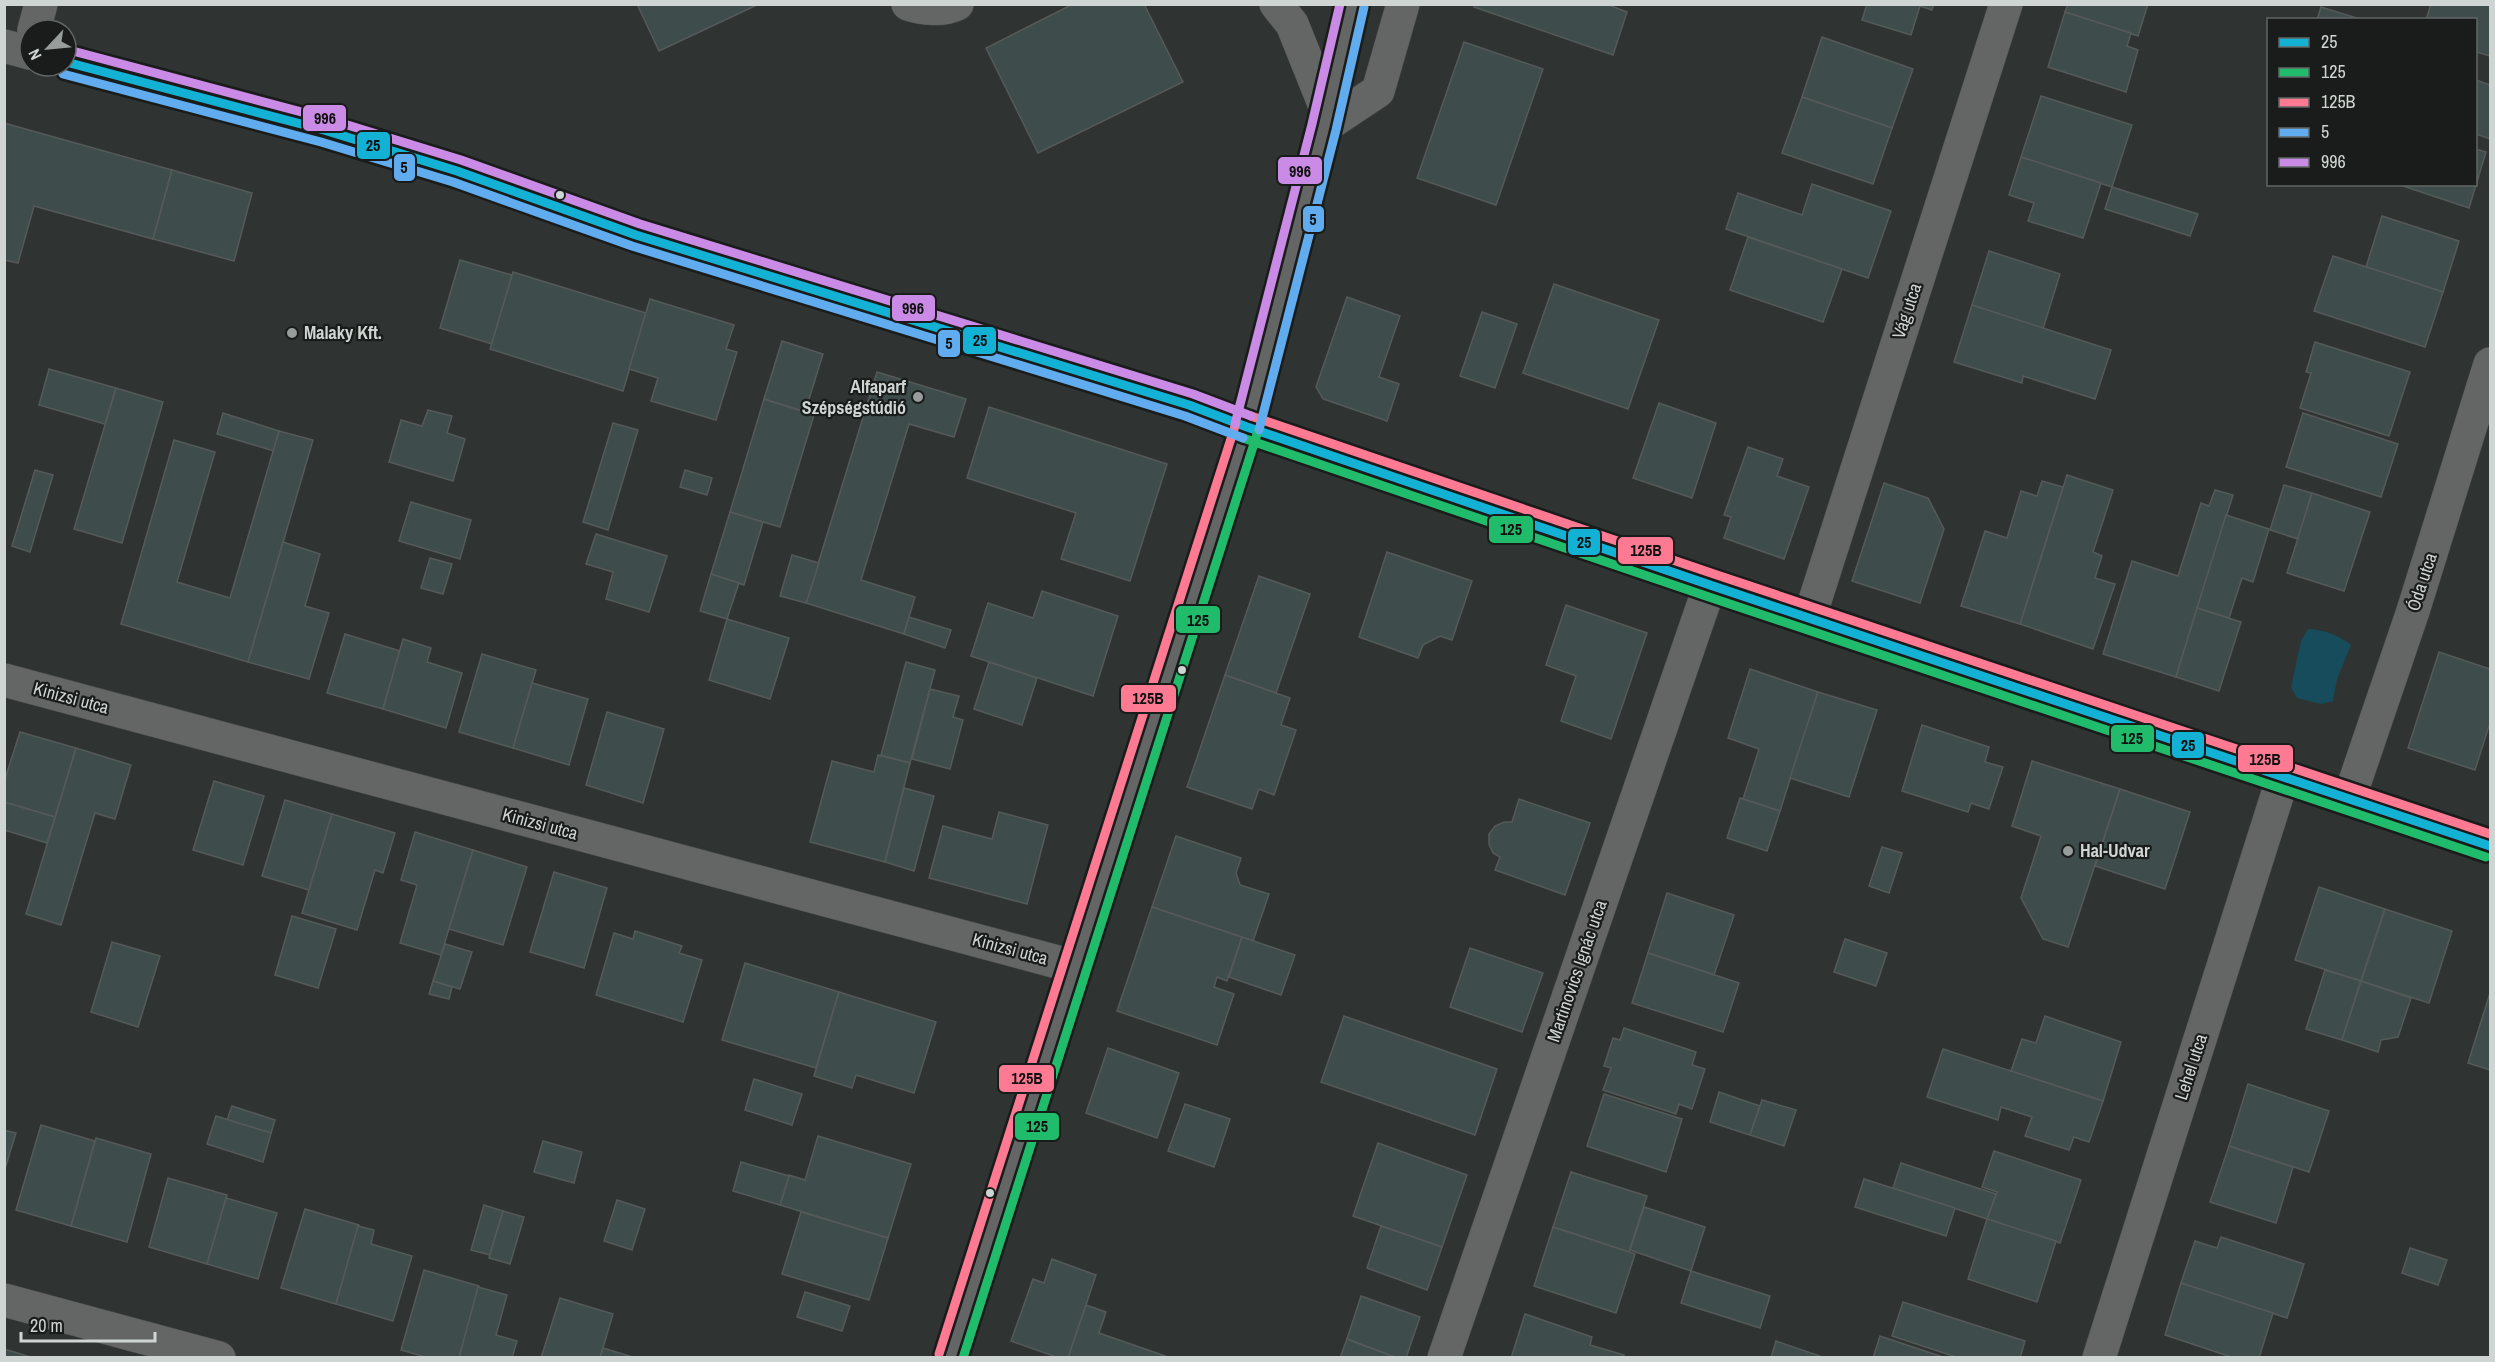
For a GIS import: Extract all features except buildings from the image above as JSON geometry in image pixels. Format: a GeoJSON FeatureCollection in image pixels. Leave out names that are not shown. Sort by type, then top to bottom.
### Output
{"type":"FeatureCollection","features":[{"type":"Feature","properties":{"kind":"street"},"geometry":{"type":"LineString","coordinates":[[908,4],[921,8],[951,7],[957,4]]}},
{"type":"Feature","properties":{"kind":"street"},"geometry":{"type":"LineString","coordinates":[[950,1358],[1247,427],[1352,4]]}},
{"type":"Feature","properties":{"kind":"street"},"geometry":{"type":"LineString","coordinates":[[1325,119],[1378,91],[1403,4]]}},
{"type":"Feature","properties":{"kind":"street","name":"Vág utca"},"geometry":{"type":"LineString","coordinates":[[1809,618],[2006,4]]}},
{"type":"Feature","properties":{"kind":"street"},"geometry":{"type":"LineString","coordinates":[[1288,11],[1325,119]]}},
{"type":"Feature","properties":{"kind":"street"},"geometry":{"type":"LineString","coordinates":[[78,65],[324,130],[435,164],[636,235],[1178,401],[1247,427],[1710,585],[2490,846]]}},
{"type":"Feature","properties":{"kind":"street","name":"Óda utca"},"geometry":{"type":"LineString","coordinates":[[2349,799],[2413,611],[2490,364]]}},
{"type":"Feature","properties":{"kind":"street","name":"Martinovics Ignác utca"},"geometry":{"type":"LineString","coordinates":[[1444,1358],[1710,585]]}},
{"type":"Feature","properties":{"kind":"street","name":"Kinizsi utca"},"geometry":{"type":"LineString","coordinates":[[4,680],[1076,967]]}},
{"type":"Feature","properties":{"kind":"street","name":"Lehel utca"},"geometry":{"type":"LineString","coordinates":[[2099,1358],[2283,777]]}},
{"type":"Feature","properties":{"kind":"street"},"geometry":{"type":"LineString","coordinates":[[4,1300],[219,1358]]}},
{"type":"Feature","properties":{"kind":"water"},"geometry":{"type":"Polygon","coordinates":[[[2308,629],[2331,634],[2351,645],[2337,679],[2333,701],[2321,704],[2297,698],[2291,687],[2301,641],[2308,629]]]}},
{"type":"Feature","properties":{"kind":"transit line","name":"996"},"geometry":{"type":"LineString","coordinates":[[1235,424],[1312,124],[1340,4]]}},
{"type":"Feature","properties":{"kind":"transit line","name":"5"},"geometry":{"type":"LineString","coordinates":[[1259,430],[1336,130],[1364,7]]}},
{"type":"Feature","properties":{"kind":"transit line","name":"996"},"geometry":{"type":"LineString","coordinates":[[78,52],[328,119],[461,160],[640,224],[1193,394],[1251,416]]}},
{"type":"Feature","properties":{"kind":"transit line","name":"25"},"geometry":{"type":"LineString","coordinates":[[78,65],[324,130],[457,171],[636,235],[1189,405],[1247,427],[1710,585],[2490,846]]}},
{"type":"Feature","properties":{"kind":"transit line","name":"5"},"geometry":{"type":"LineString","coordinates":[[78,78],[321,142],[453,182],[632,246],[1185,416],[1243,438]]}},
{"type":"Feature","properties":{"kind":"transit line","name":"125B"},"geometry":{"type":"LineString","coordinates":[[1251,416],[2490,834]]}},
{"type":"Feature","properties":{"kind":"transit line","name":"125B"},"geometry":{"type":"LineString","coordinates":[[939,1354],[1236,423]]}},
{"type":"Feature","properties":{"kind":"transit line","name":"125"},"geometry":{"type":"LineString","coordinates":[[963,1358],[1258,431]]}},
{"type":"Feature","properties":{"kind":"transit line","name":"125"},"geometry":{"type":"LineString","coordinates":[[1243,438],[1706,596],[2486,857]]}},
{"type":"Feature","properties":{"kind":"place","name":"Malaky Kft."},"geometry":{"type":"Point","coordinates":[292,333]}},
{"type":"Feature","properties":{"kind":"place","name":"Alfaparf Szépségstúdió"},"geometry":{"type":"Point","coordinates":[918,397]}},
{"type":"Feature","properties":{"kind":"place","name":"Hal-Udvar"},"geometry":{"type":"Point","coordinates":[2068,851]}}]}
